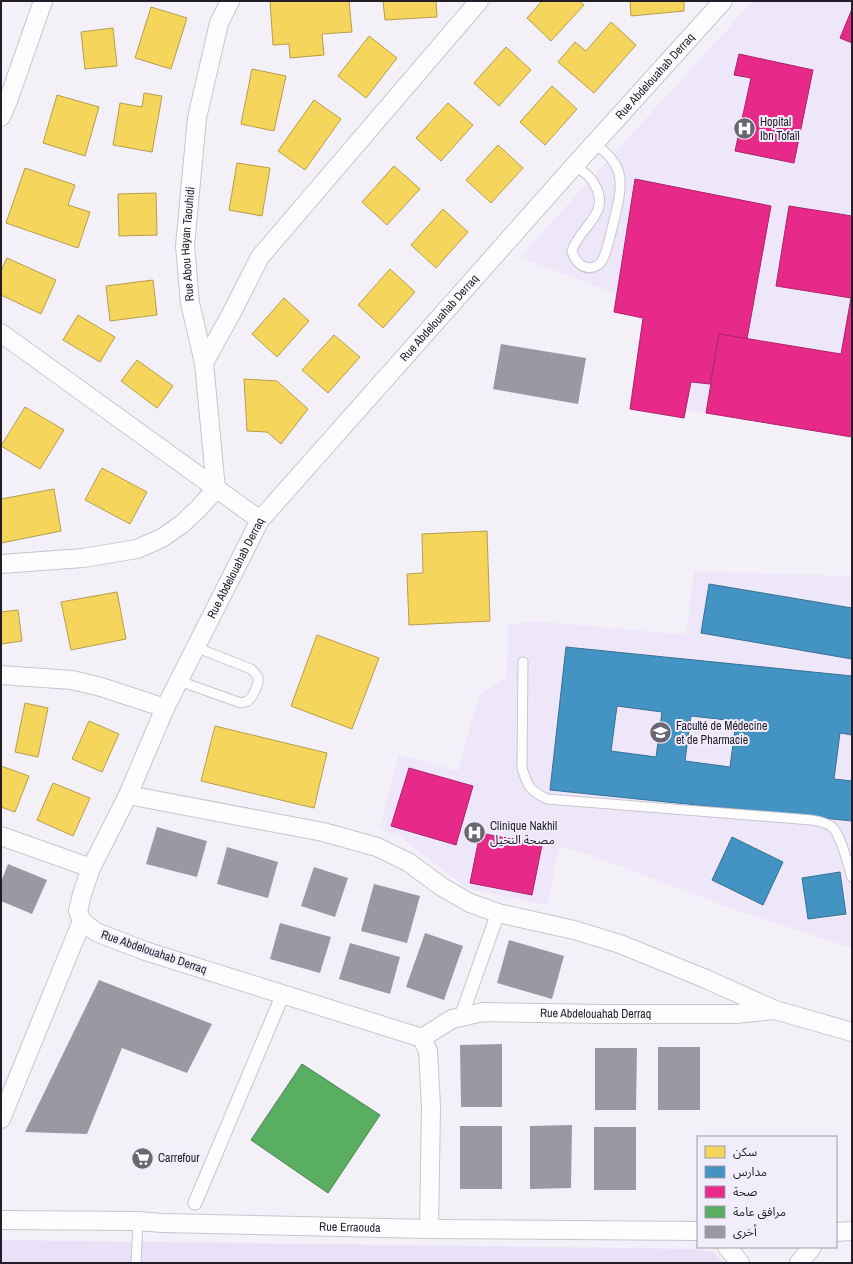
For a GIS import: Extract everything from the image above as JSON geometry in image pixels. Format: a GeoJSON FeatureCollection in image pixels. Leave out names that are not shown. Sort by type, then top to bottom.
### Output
{"type":"FeatureCollection","features":[{"type":"Feature","properties":{"kind":"street"},"geometry":{"type":"LineString","coordinates":[[1,117],[43,1]]}},
{"type":"Feature","properties":{"kind":"street","name":"Rue Abou Hayan Taouhidi"},"geometry":{"type":"LineString","coordinates":[[216,489],[204,363],[190,303],[185,246],[197,118],[219,23],[230,1]]}},
{"type":"Feature","properties":{"kind":"street"},"geometry":{"type":"LineString","coordinates":[[204,363],[260,257],[479,1]]}},
{"type":"Feature","properties":{"kind":"street","name":"Rue Abdelouahab Derraq"},"geometry":{"type":"LineString","coordinates":[[723,1],[574,166],[260,520],[165,708],[128,795],[91,868],[78,911],[82,921],[96,932],[145,951],[422,1038],[452,1019],[484,1012],[728,1014],[775,1010]]}},
{"type":"Feature","properties":{"kind":"street"},"geometry":{"type":"LineString","coordinates":[[1,334],[260,520]]}},
{"type":"Feature","properties":{"kind":"street"},"geometry":{"type":"LineString","coordinates":[[1,564],[83,558],[138,549],[162,538],[182,524],[200,508],[216,489]]}},
{"type":"Feature","properties":{"kind":"street"},"geometry":{"type":"LineString","coordinates":[[1,675],[72,680],[165,708]]}},
{"type":"Feature","properties":{"kind":"street"},"geometry":{"type":"LineString","coordinates":[[128,795],[323,832],[377,847],[408,862],[442,886],[470,903],[498,913],[574,930],[620,944],[706,979],[775,1010],[852,1032]]}},
{"type":"Feature","properties":{"kind":"street"},"geometry":{"type":"LineString","coordinates":[[1,836],[91,868]]}},
{"type":"Feature","properties":{"kind":"street"},"geometry":{"type":"LineString","coordinates":[[461,1017],[498,913]]}},
{"type":"Feature","properties":{"kind":"street"},"geometry":{"type":"LineString","coordinates":[[1,1119],[82,921]]}},
{"type":"Feature","properties":{"kind":"street"},"geometry":{"type":"LineString","coordinates":[[195,1203],[283,994]]}},
{"type":"Feature","properties":{"kind":"street"},"geometry":{"type":"LineString","coordinates":[[422,1038],[428,1051],[431,1106],[429,1229]]}},
{"type":"Feature","properties":{"kind":"street","name":"Rue Erraouda"},"geometry":{"type":"LineString","coordinates":[[1,1220],[138,1221],[162,1223],[429,1229],[697,1231]]}},
{"type":"Feature","properties":{"kind":"street"},"geometry":{"type":"LineString","coordinates":[[837,1232],[852,1231]]}},
{"type":"Feature","properties":{"kind":"street"},"geometry":{"type":"LineString","coordinates":[[728,1248],[740,1263]]}},
{"type":"Feature","properties":{"kind":"street"},"geometry":{"type":"LineString","coordinates":[[799,1263],[811,1248]]}},
{"type":"Feature","properties":{"kind":"lane"},"geometry":{"type":"LineString","coordinates":[[574,166],[586,174],[596,186],[600,194],[600,203],[597,212],[591,222],[578,237],[572,251],[578,264],[590,268],[598,265],[603,259],[621,194],[620,176],[615,162],[595,144]]}},
{"type":"Feature","properties":{"kind":"lane"},"geometry":{"type":"LineString","coordinates":[[179,681],[241,703],[248,701],[254,695],[258,677],[251,669],[195,647]]}},
{"type":"Feature","properties":{"kind":"lane"},"geometry":{"type":"LineString","coordinates":[[523,662],[522,768],[526,783],[534,793],[547,799],[823,822],[832,827],[838,835],[852,877]]}},
{"type":"Feature","properties":{"kind":"lane"},"geometry":{"type":"LineString","coordinates":[[136,1263],[138,1221]]}},
{"type":"Feature","properties":{"kind":"shaded area","name":"Hopital Ibn Tofaïl"},"geometry":{"type":"Polygon","coordinates":[[[753,1],[852,1],[852,437],[686,410],[684,418],[630,409],[643,318],[614,312],[616,294],[520,257],[753,1]]]}},
{"type":"Feature","properties":{"kind":"shaded area","name":"Faculté de Médecine et de Pharmacie"},"geometry":{"type":"Polygon","coordinates":[[[694,571],[852,576],[852,948],[733,909],[590,855],[559,847],[547,905],[468,889],[401,837],[379,829],[399,755],[458,771],[479,695],[507,677],[508,625],[532,621],[686,635],[694,571]]]}},
{"type":"Feature","properties":{"kind":"shaded area"},"geometry":{"type":"Polygon","coordinates":[[[1,1240],[696,1249],[713,1252],[724,1263],[1,1263],[1,1240]]]}},
{"type":"Feature","properties":{"kind":"building: سكن"},"geometry":{"type":"Polygon","coordinates":[[[270,1],[349,1],[352,32],[322,34],[324,55],[290,58],[289,44],[273,45],[270,1]]]}},
{"type":"Feature","properties":{"kind":"building: سكن"},"geometry":{"type":"Polygon","coordinates":[[[383,1],[436,1],[437,17],[385,20],[383,1]]]}},
{"type":"Feature","properties":{"kind":"building: سكن"},"geometry":{"type":"Polygon","coordinates":[[[542,1],[579,1],[584,5],[551,41],[527,18],[542,1]]]}},
{"type":"Feature","properties":{"kind":"building: سكن"},"geometry":{"type":"Polygon","coordinates":[[[630,1],[684,1],[684,11],[631,16],[630,1]]]}},
{"type":"Feature","properties":{"kind":"building: سكن"},"geometry":{"type":"Polygon","coordinates":[[[151,7],[187,18],[171,69],[135,58],[151,7]]]}},
{"type":"Feature","properties":{"kind":"building: سكن"},"geometry":{"type":"Polygon","coordinates":[[[611,22],[636,45],[594,93],[558,62],[575,42],[586,51],[611,22]]]}},
{"type":"Feature","properties":{"kind":"building: سكن"},"geometry":{"type":"Polygon","coordinates":[[[113,28],[117,66],[85,69],[81,32],[113,28]]]}},
{"type":"Feature","properties":{"kind":"building: سكن"},"geometry":{"type":"Polygon","coordinates":[[[369,36],[397,58],[366,98],[338,76],[369,36]]]}},
{"type":"Feature","properties":{"kind":"building: سكن"},"geometry":{"type":"Polygon","coordinates":[[[506,47],[531,70],[499,106],[474,83],[506,47]]]}},
{"type":"Feature","properties":{"kind":"building: سكن"},"geometry":{"type":"Polygon","coordinates":[[[252,69],[286,76],[274,131],[241,124],[252,69]]]}},
{"type":"Feature","properties":{"kind":"building: سكن"},"geometry":{"type":"Polygon","coordinates":[[[552,86],[577,109],[545,145],[520,122],[552,86]]]}},
{"type":"Feature","properties":{"kind":"building: سكن"},"geometry":{"type":"Polygon","coordinates":[[[144,93],[162,96],[152,152],[113,145],[120,103],[142,107],[144,93]]]}},
{"type":"Feature","properties":{"kind":"building: سكن"},"geometry":{"type":"Polygon","coordinates":[[[57,95],[99,107],[85,156],[43,143],[57,95]]]}},
{"type":"Feature","properties":{"kind":"building: سكن"},"geometry":{"type":"Polygon","coordinates":[[[314,100],[341,119],[305,170],[278,151],[314,100]]]}},
{"type":"Feature","properties":{"kind":"building: سكن"},"geometry":{"type":"Polygon","coordinates":[[[448,103],[473,125],[441,161],[416,138],[448,103]]]}},
{"type":"Feature","properties":{"kind":"building: سكن"},"geometry":{"type":"Polygon","coordinates":[[[498,145],[523,168],[491,203],[466,180],[498,145]]]}},
{"type":"Feature","properties":{"kind":"building: سكن"},"geometry":{"type":"Polygon","coordinates":[[[237,163],[270,168],[262,216],[229,210],[237,163]]]}},
{"type":"Feature","properties":{"kind":"building: سكن"},"geometry":{"type":"Polygon","coordinates":[[[394,166],[420,189],[387,225],[362,202],[394,166]]]}},
{"type":"Feature","properties":{"kind":"building: سكن"},"geometry":{"type":"Polygon","coordinates":[[[25,168],[75,185],[68,205],[90,212],[78,248],[6,223],[25,168]]]}},
{"type":"Feature","properties":{"kind":"building: سكن"},"geometry":{"type":"Polygon","coordinates":[[[156,193],[157,235],[119,236],[118,194],[156,193]]]}},
{"type":"Feature","properties":{"kind":"building: سكن"},"geometry":{"type":"Polygon","coordinates":[[[443,209],[468,232],[436,268],[411,245],[443,209]]]}},
{"type":"Feature","properties":{"kind":"building: سكن"},"geometry":{"type":"Polygon","coordinates":[[[7,258],[56,280],[41,314],[1,295],[1,271],[7,258]]]}},
{"type":"Feature","properties":{"kind":"building: سكن"},"geometry":{"type":"Polygon","coordinates":[[[390,269],[415,292],[383,328],[358,305],[390,269]]]}},
{"type":"Feature","properties":{"kind":"building: سكن"},"geometry":{"type":"Polygon","coordinates":[[[153,280],[157,315],[110,321],[106,286],[153,280]]]}},
{"type":"Feature","properties":{"kind":"building: سكن"},"geometry":{"type":"Polygon","coordinates":[[[284,298],[309,321],[277,357],[252,334],[284,298]]]}},
{"type":"Feature","properties":{"kind":"building: سكن"},"geometry":{"type":"Polygon","coordinates":[[[78,315],[115,337],[100,362],[63,340],[78,315]]]}},
{"type":"Feature","properties":{"kind":"building: سكن"},"geometry":{"type":"Polygon","coordinates":[[[334,335],[360,357],[328,393],[302,370],[334,335]]]}},
{"type":"Feature","properties":{"kind":"building: سكن"},"geometry":{"type":"Polygon","coordinates":[[[137,360],[173,386],[157,408],[121,381],[137,360]]]}},
{"type":"Feature","properties":{"kind":"building: سكن"},"geometry":{"type":"Polygon","coordinates":[[[244,379],[277,381],[308,409],[281,444],[267,432],[247,431],[244,379]]]}},
{"type":"Feature","properties":{"kind":"building: سكن"},"geometry":{"type":"Polygon","coordinates":[[[25,407],[64,430],[40,469],[1,446],[25,407]]]}},
{"type":"Feature","properties":{"kind":"building: سكن"},"geometry":{"type":"Polygon","coordinates":[[[102,468],[147,492],[130,524],[85,500],[102,468]]]}},
{"type":"Feature","properties":{"kind":"building: سكن"},"geometry":{"type":"Polygon","coordinates":[[[54,489],[61,531],[1,543],[1,499],[54,489]]]}},
{"type":"Feature","properties":{"kind":"building: سكن"},"geometry":{"type":"Polygon","coordinates":[[[487,531],[490,621],[409,625],[407,574],[423,573],[422,534],[487,531]]]}},
{"type":"Feature","properties":{"kind":"building: سكن"},"geometry":{"type":"Polygon","coordinates":[[[117,592],[126,639],[71,650],[61,602],[117,592]]]}},
{"type":"Feature","properties":{"kind":"building: سكن"},"geometry":{"type":"Polygon","coordinates":[[[18,610],[22,641],[1,644],[1,612],[18,610]]]}},
{"type":"Feature","properties":{"kind":"building: سكن"},"geometry":{"type":"Polygon","coordinates":[[[317,635],[379,658],[352,729],[291,706],[317,635]]]}},
{"type":"Feature","properties":{"kind":"building: سكن"},"geometry":{"type":"Polygon","coordinates":[[[25,703],[48,708],[38,757],[15,752],[25,703]]]}},
{"type":"Feature","properties":{"kind":"building: سكن"},"geometry":{"type":"Polygon","coordinates":[[[89,721],[119,734],[102,772],[72,759],[89,721]]]}},
{"type":"Feature","properties":{"kind":"building: سكن"},"geometry":{"type":"Polygon","coordinates":[[[215,726],[327,753],[314,808],[201,781],[215,726]]]}},
{"type":"Feature","properties":{"kind":"building: سكن"},"geometry":{"type":"Polygon","coordinates":[[[1,766],[29,776],[15,812],[1,807],[1,766]]]}},
{"type":"Feature","properties":{"kind":"building: سكن"},"geometry":{"type":"Polygon","coordinates":[[[53,783],[90,798],[73,836],[37,820],[53,783]]]}},
{"type":"Feature","properties":{"kind":"building: مدارس"},"geometry":{"type":"Polygon","coordinates":[[[709,584],[852,608],[852,659],[701,633],[709,584]]]}},
{"type":"Feature","properties":{"kind":"building: مدارس"},"geometry":{"type":"Polygon","coordinates":[[[566,647],[852,676],[852,735],[840,733],[834,779],[852,781],[852,821],[550,790],[566,647]],[[617,706],[611,751],[656,757],[662,712],[617,706]],[[691,716],[685,761],[730,767],[736,721],[691,716]]]}},
{"type":"Feature","properties":{"kind":"building: مدارس"},"geometry":{"type":"Polygon","coordinates":[[[732,837],[783,862],[763,905],[712,880],[732,837]]]}},
{"type":"Feature","properties":{"kind":"building: مدارس"},"geometry":{"type":"Polygon","coordinates":[[[840,872],[846,914],[808,919],[802,878],[840,872]]]}},
{"type":"Feature","properties":{"kind":"building: صحة"},"geometry":{"type":"Polygon","coordinates":[[[852,9],[852,43],[840,38],[852,9]]]}},
{"type":"Feature","properties":{"kind":"building: صحة"},"geometry":{"type":"Polygon","coordinates":[[[739,54],[813,70],[794,163],[735,151],[751,78],[734,75],[739,54]]]}},
{"type":"Feature","properties":{"kind":"building: صحة"},"geometry":{"type":"Polygon","coordinates":[[[635,179],[771,206],[747,339],[719,334],[710,384],[691,382],[684,418],[630,409],[643,318],[614,312],[635,179]]]}},
{"type":"Feature","properties":{"kind":"building: صحة"},"geometry":{"type":"Polygon","coordinates":[[[789,206],[852,216],[852,437],[706,413],[719,334],[841,354],[851,298],[776,286],[789,206]]]}},
{"type":"Feature","properties":{"kind":"building: صحة"},"geometry":{"type":"Polygon","coordinates":[[[409,768],[473,786],[456,845],[391,826],[409,768]]]}},
{"type":"Feature","properties":{"kind":"building: صحة"},"geometry":{"type":"Polygon","coordinates":[[[480,833],[542,845],[532,895],[470,883],[480,833]]]}},
{"type":"Feature","properties":{"kind":"building: مرافق عامة"},"geometry":{"type":"Polygon","coordinates":[[[302,1064],[380,1115],[328,1193],[251,1140],[302,1064]]]}},
{"type":"Feature","properties":{"kind":"building: أخرى"},"geometry":{"type":"Polygon","coordinates":[[[501,344],[586,358],[578,404],[493,389],[501,344]]]}},
{"type":"Feature","properties":{"kind":"building: أخرى"},"geometry":{"type":"Polygon","coordinates":[[[157,827],[207,841],[197,877],[146,864],[157,827]]]}},
{"type":"Feature","properties":{"kind":"building: أخرى"},"geometry":{"type":"Polygon","coordinates":[[[227,847],[278,862],[268,898],[217,884],[227,847]]]}},
{"type":"Feature","properties":{"kind":"building: أخرى"},"geometry":{"type":"Polygon","coordinates":[[[8,864],[47,880],[32,914],[1,901],[1,882],[8,864]]]}},
{"type":"Feature","properties":{"kind":"building: أخرى"},"geometry":{"type":"Polygon","coordinates":[[[314,867],[348,878],[335,917],[301,906],[314,867]]]}},
{"type":"Feature","properties":{"kind":"building: أخرى"},"geometry":{"type":"Polygon","coordinates":[[[374,884],[420,896],[407,943],[361,931],[374,884]]]}},
{"type":"Feature","properties":{"kind":"building: أخرى"},"geometry":{"type":"Polygon","coordinates":[[[280,923],[331,937],[320,973],[270,959],[280,923]]]}},
{"type":"Feature","properties":{"kind":"building: أخرى"},"geometry":{"type":"Polygon","coordinates":[[[425,933],[463,946],[444,1000],[406,987],[425,933]]]}},
{"type":"Feature","properties":{"kind":"building: أخرى"},"geometry":{"type":"Polygon","coordinates":[[[509,940],[564,956],[552,999],[497,983],[509,940]]]}},
{"type":"Feature","properties":{"kind":"building: أخرى"},"geometry":{"type":"Polygon","coordinates":[[[350,943],[400,957],[390,994],[339,979],[350,943]]]}},
{"type":"Feature","properties":{"kind":"building: أخرى"},"geometry":{"type":"Polygon","coordinates":[[[99,980],[212,1024],[187,1073],[122,1048],[87,1134],[25,1132],[99,980]]]}},
{"type":"Feature","properties":{"kind":"building: أخرى"},"geometry":{"type":"Polygon","coordinates":[[[502,1044],[502,1107],[461,1107],[460,1045],[502,1044]]]}},
{"type":"Feature","properties":{"kind":"building: أخرى"},"geometry":{"type":"Polygon","coordinates":[[[658,1047],[700,1047],[700,1110],[658,1110],[658,1047]]]}},
{"type":"Feature","properties":{"kind":"building: أخرى"},"geometry":{"type":"Polygon","coordinates":[[[595,1048],[637,1048],[636,1110],[595,1110],[595,1048]]]}},
{"type":"Feature","properties":{"kind":"building: أخرى"},"geometry":{"type":"Polygon","coordinates":[[[572,1125],[571,1188],[530,1189],[530,1126],[572,1125]]]}},
{"type":"Feature","properties":{"kind":"building: أخرى"},"geometry":{"type":"Polygon","coordinates":[[[460,1126],[502,1126],[502,1189],[460,1189],[460,1126]]]}},
{"type":"Feature","properties":{"kind":"building: أخرى"},"geometry":{"type":"Polygon","coordinates":[[[594,1127],[636,1127],[636,1190],[594,1190],[594,1127]]]}},
{"type":"Feature","properties":{"kind":"place","name":"Hopital Ibn Tofaïl"},"geometry":{"type":"Point","coordinates":[744,129]}},
{"type":"Feature","properties":{"kind":"place","name":"Faculté de Médecine et de Pharmacie"},"geometry":{"type":"Point","coordinates":[660,733]}},
{"type":"Feature","properties":{"kind":"place","name":"Clinique Nakhil مصحة النخيل"},"geometry":{"type":"Point","coordinates":[475,833]}},
{"type":"Feature","properties":{"kind":"place","name":"Carrefour"},"geometry":{"type":"Point","coordinates":[142,1158]}}]}
